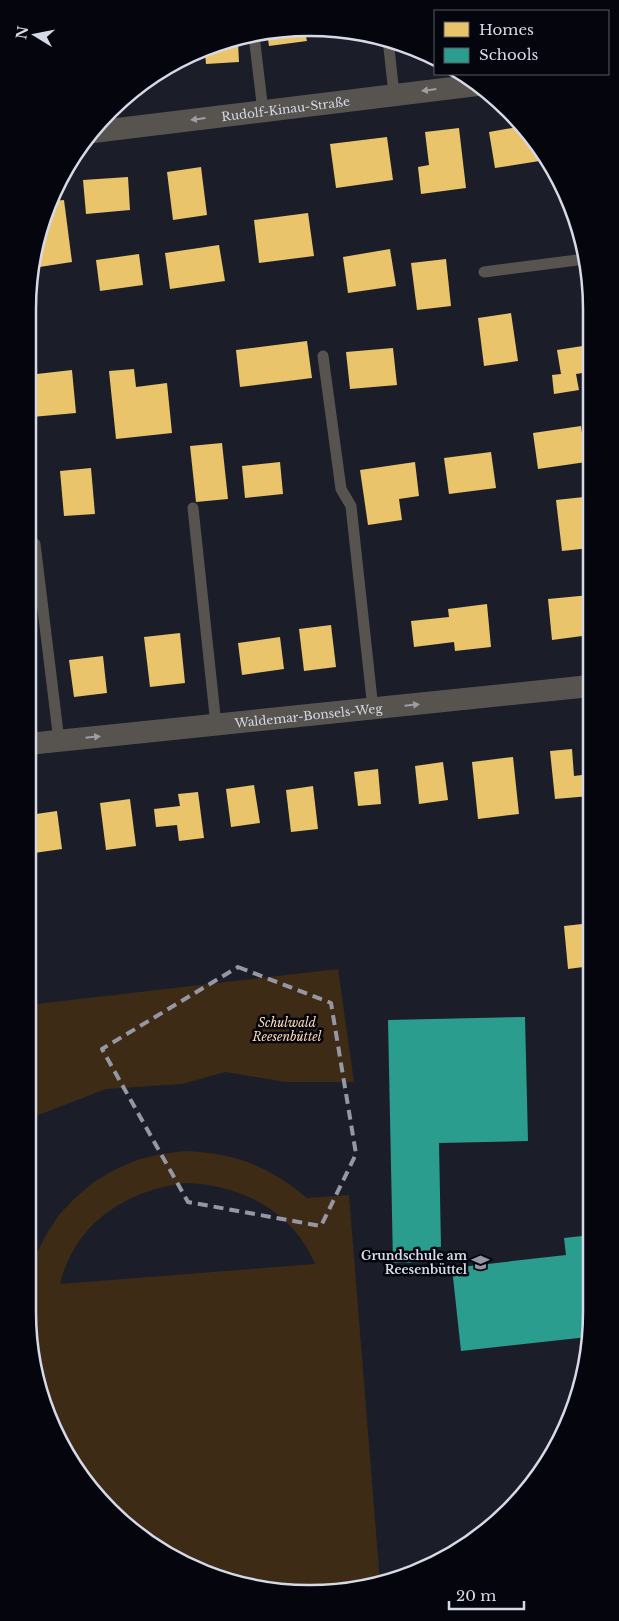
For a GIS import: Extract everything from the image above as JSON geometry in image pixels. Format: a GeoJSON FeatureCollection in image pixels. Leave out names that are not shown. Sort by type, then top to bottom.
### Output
{"type":"FeatureCollection","features":[{"type":"Feature","properties":{"kind":"street","name":"Rudolf-Kinau-Straße"},"geometry":{"type":"LineString","coordinates":[[103,131],[466,85]]}},
{"type":"Feature","properties":{"kind":"street","name":"Waldemar-Bonsels-Weg"},"geometry":{"type":"LineString","coordinates":[[36,743],[583,687]]}},
{"type":"Feature","properties":{"kind":"lane"},"geometry":{"type":"LineString","coordinates":[[255,42],[263,111]]}},
{"type":"Feature","properties":{"kind":"lane"},"geometry":{"type":"LineString","coordinates":[[389,49],[394,94]]}},
{"type":"Feature","properties":{"kind":"lane"},"geometry":{"type":"LineString","coordinates":[[484,272],[578,260]]}},
{"type":"Feature","properties":{"kind":"lane"},"geometry":{"type":"LineString","coordinates":[[323,356],[341,489],[351,506],[374,709]]}},
{"type":"Feature","properties":{"kind":"lane"},"geometry":{"type":"LineString","coordinates":[[193,508],[216,725]]}},
{"type":"Feature","properties":{"kind":"lane"},"geometry":{"type":"LineString","coordinates":[[36,552],[59,741]]}},
{"type":"Feature","properties":{"kind":"highlighted area"},"geometry":{"type":"Polygon","coordinates":[[[238,967],[331,1003],[356,1154],[321,1226],[188,1202],[102,1049],[238,967]]]}},
{"type":"Feature","properties":{"kind":"green space","name":"Schulwald Reesenbüttel"},"geometry":{"type":"Polygon","coordinates":[[[338,969],[354,1082],[286,1082],[225,1072],[182,1084],[106,1089],[36,1116],[36,1004],[338,969]]]}},
{"type":"Feature","properties":{"kind":"green space"},"geometry":{"type":"Polygon","coordinates":[[[185,1151],[203,1152],[236,1158],[250,1163],[279,1177],[307,1198],[349,1195],[379,1575],[327,1584],[292,1584],[256,1579],[205,1564],[158,1539],[129,1517],[104,1492],[73,1448],[57,1416],[42,1365],[36,1312],[36,1255],[58,1216],[75,1198],[94,1182],[114,1170],[137,1160],[185,1151]],[[186,1183],[143,1193],[124,1202],[106,1213],[78,1243],[67,1262],[60,1284],[315,1264],[305,1245],[293,1229],[279,1216],[263,1204],[226,1189],[186,1183]]]}},
{"type":"Feature","properties":{"kind":"building: Homes"},"geometry":{"type":"Polygon","coordinates":[[[306,36],[307,41],[269,46],[268,40],[274,39],[306,36]]]}},
{"type":"Feature","properties":{"kind":"building: Homes"},"geometry":{"type":"Polygon","coordinates":[[[238,46],[239,62],[206,64],[205,57],[238,46]]]}},
{"type":"Feature","properties":{"kind":"building: Homes"},"geometry":{"type":"Polygon","coordinates":[[[459,128],[466,188],[421,194],[418,167],[429,165],[425,132],[459,128]]]}},
{"type":"Feature","properties":{"kind":"building: Homes"},"geometry":{"type":"Polygon","coordinates":[[[514,128],[539,161],[495,168],[489,132],[514,128]]]}},
{"type":"Feature","properties":{"kind":"building: Homes"},"geometry":{"type":"Polygon","coordinates":[[[387,137],[393,180],[336,188],[330,144],[387,137]]]}},
{"type":"Feature","properties":{"kind":"building: Homes"},"geometry":{"type":"Polygon","coordinates":[[[201,167],[207,215],[173,220],[167,172],[201,167]]]}},
{"type":"Feature","properties":{"kind":"building: Homes"},"geometry":{"type":"Polygon","coordinates":[[[128,177],[130,210],[86,214],[83,180],[128,177]]]}},
{"type":"Feature","properties":{"kind":"building: Homes"},"geometry":{"type":"Polygon","coordinates":[[[64,200],[72,262],[40,267],[46,239],[59,201],[64,200]]]}},
{"type":"Feature","properties":{"kind":"building: Homes"},"geometry":{"type":"Polygon","coordinates":[[[308,213],[314,256],[259,263],[254,220],[308,213]]]}},
{"type":"Feature","properties":{"kind":"building: Homes"},"geometry":{"type":"Polygon","coordinates":[[[219,245],[225,281],[170,289],[165,253],[219,245]]]}},
{"type":"Feature","properties":{"kind":"building: Homes"},"geometry":{"type":"Polygon","coordinates":[[[390,249],[396,286],[348,293],[343,257],[390,249]]]}},
{"type":"Feature","properties":{"kind":"building: Homes"},"geometry":{"type":"Polygon","coordinates":[[[139,254],[143,285],[100,291],[96,260],[139,254]]]}},
{"type":"Feature","properties":{"kind":"building: Homes"},"geometry":{"type":"Polygon","coordinates":[[[446,259],[451,306],[417,310],[411,263],[446,259]]]}},
{"type":"Feature","properties":{"kind":"building: Homes"},"geometry":{"type":"Polygon","coordinates":[[[511,313],[518,361],[484,366],[478,318],[511,313]]]}},
{"type":"Feature","properties":{"kind":"building: Homes"},"geometry":{"type":"Polygon","coordinates":[[[307,341],[312,378],[240,387],[236,350],[307,341]]]}},
{"type":"Feature","properties":{"kind":"building: Homes"},"geometry":{"type":"Polygon","coordinates":[[[583,346],[583,373],[576,374],[579,390],[554,394],[552,375],[561,374],[557,350],[583,346]]]}},
{"type":"Feature","properties":{"kind":"building: Homes"},"geometry":{"type":"Polygon","coordinates":[[[393,348],[397,385],[350,389],[346,352],[393,348]]]}},
{"type":"Feature","properties":{"kind":"building: Homes"},"geometry":{"type":"Polygon","coordinates":[[[134,369],[136,387],[167,383],[172,433],[116,439],[109,371],[134,369]]]}},
{"type":"Feature","properties":{"kind":"building: Homes"},"geometry":{"type":"Polygon","coordinates":[[[72,370],[76,413],[36,417],[36,374],[72,370]]]}},
{"type":"Feature","properties":{"kind":"building: Homes"},"geometry":{"type":"Polygon","coordinates":[[[581,426],[583,462],[538,469],[533,433],[581,426]]]}},
{"type":"Feature","properties":{"kind":"building: Homes"},"geometry":{"type":"Polygon","coordinates":[[[222,443],[228,499],[196,502],[190,446],[222,443]]]}},
{"type":"Feature","properties":{"kind":"building: Homes"},"geometry":{"type":"Polygon","coordinates":[[[491,452],[496,488],[449,494],[444,458],[491,452]]]}},
{"type":"Feature","properties":{"kind":"building: Homes"},"geometry":{"type":"Polygon","coordinates":[[[280,462],[283,494],[245,498],[242,466],[280,462]]]}},
{"type":"Feature","properties":{"kind":"building: Homes"},"geometry":{"type":"Polygon","coordinates":[[[415,462],[419,496],[399,499],[402,520],[368,525],[360,470],[415,462]]]}},
{"type":"Feature","properties":{"kind":"building: Homes"},"geometry":{"type":"Polygon","coordinates":[[[91,468],[95,514],[64,516],[60,471],[91,468]]]}},
{"type":"Feature","properties":{"kind":"building: Homes"},"geometry":{"type":"Polygon","coordinates":[[[583,497],[583,549],[562,551],[556,500],[583,497]]]}},
{"type":"Feature","properties":{"kind":"building: Homes"},"geometry":{"type":"Polygon","coordinates":[[[583,596],[583,636],[552,640],[548,599],[583,596]]]}},
{"type":"Feature","properties":{"kind":"building: Homes"},"geometry":{"type":"Polygon","coordinates":[[[487,604],[491,647],[455,651],[454,642],[414,647],[411,621],[449,617],[448,609],[487,604]]]}},
{"type":"Feature","properties":{"kind":"building: Homes"},"geometry":{"type":"Polygon","coordinates":[[[331,625],[336,667],[304,671],[299,629],[331,625]]]}},
{"type":"Feature","properties":{"kind":"building: Homes"},"geometry":{"type":"Polygon","coordinates":[[[180,633],[185,683],[150,687],[144,637],[180,633]]]}},
{"type":"Feature","properties":{"kind":"building: Homes"},"geometry":{"type":"Polygon","coordinates":[[[280,637],[284,669],[242,675],[238,643],[280,637]]]}},
{"type":"Feature","properties":{"kind":"building: Homes"},"geometry":{"type":"Polygon","coordinates":[[[103,656],[107,693],[74,697],[69,660],[103,656]]]}},
{"type":"Feature","properties":{"kind":"building: Homes"},"geometry":{"type":"Polygon","coordinates":[[[572,749],[574,776],[583,775],[583,797],[555,799],[550,751],[572,749]]]}},
{"type":"Feature","properties":{"kind":"building: Homes"},"geometry":{"type":"Polygon","coordinates":[[[513,757],[519,814],[478,819],[472,762],[513,757]]]}},
{"type":"Feature","properties":{"kind":"building: Homes"},"geometry":{"type":"Polygon","coordinates":[[[443,762],[448,800],[419,804],[415,766],[443,762]]]}},
{"type":"Feature","properties":{"kind":"building: Homes"},"geometry":{"type":"Polygon","coordinates":[[[378,769],[381,804],[358,806],[354,772],[378,769]]]}},
{"type":"Feature","properties":{"kind":"building: Homes"},"geometry":{"type":"Polygon","coordinates":[[[254,785],[260,823],[231,827],[226,789],[254,785]]]}},
{"type":"Feature","properties":{"kind":"building: Homes"},"geometry":{"type":"Polygon","coordinates":[[[313,786],[318,829],[291,832],[286,790],[313,786]]]}},
{"type":"Feature","properties":{"kind":"building: Homes"},"geometry":{"type":"Polygon","coordinates":[[[198,792],[204,838],[179,841],[177,825],[156,827],[154,809],[180,806],[178,794],[198,792]]]}},
{"type":"Feature","properties":{"kind":"building: Homes"},"geometry":{"type":"Polygon","coordinates":[[[130,799],[136,846],[106,850],[100,803],[130,799]]]}},
{"type":"Feature","properties":{"kind":"building: Homes"},"geometry":{"type":"Polygon","coordinates":[[[57,811],[62,849],[36,853],[36,814],[57,811]]]}},
{"type":"Feature","properties":{"kind":"building: Homes"},"geometry":{"type":"Polygon","coordinates":[[[583,924],[583,967],[568,969],[564,926],[583,924]]]}},
{"type":"Feature","properties":{"kind":"building: Schools"},"geometry":{"type":"Polygon","coordinates":[[[525,1017],[528,1141],[439,1143],[441,1247],[432,1247],[432,1262],[393,1263],[388,1020],[525,1017]]]}},
{"type":"Feature","properties":{"kind":"building: Schools"},"geometry":{"type":"Polygon","coordinates":[[[583,1236],[581,1338],[461,1351],[452,1268],[566,1255],[564,1238],[583,1236]]]}},
{"type":"Feature","properties":{"kind":"place","name":"Grundschule am Reesenbüttel"},"geometry":{"type":"Point","coordinates":[481,1262]}}]}
